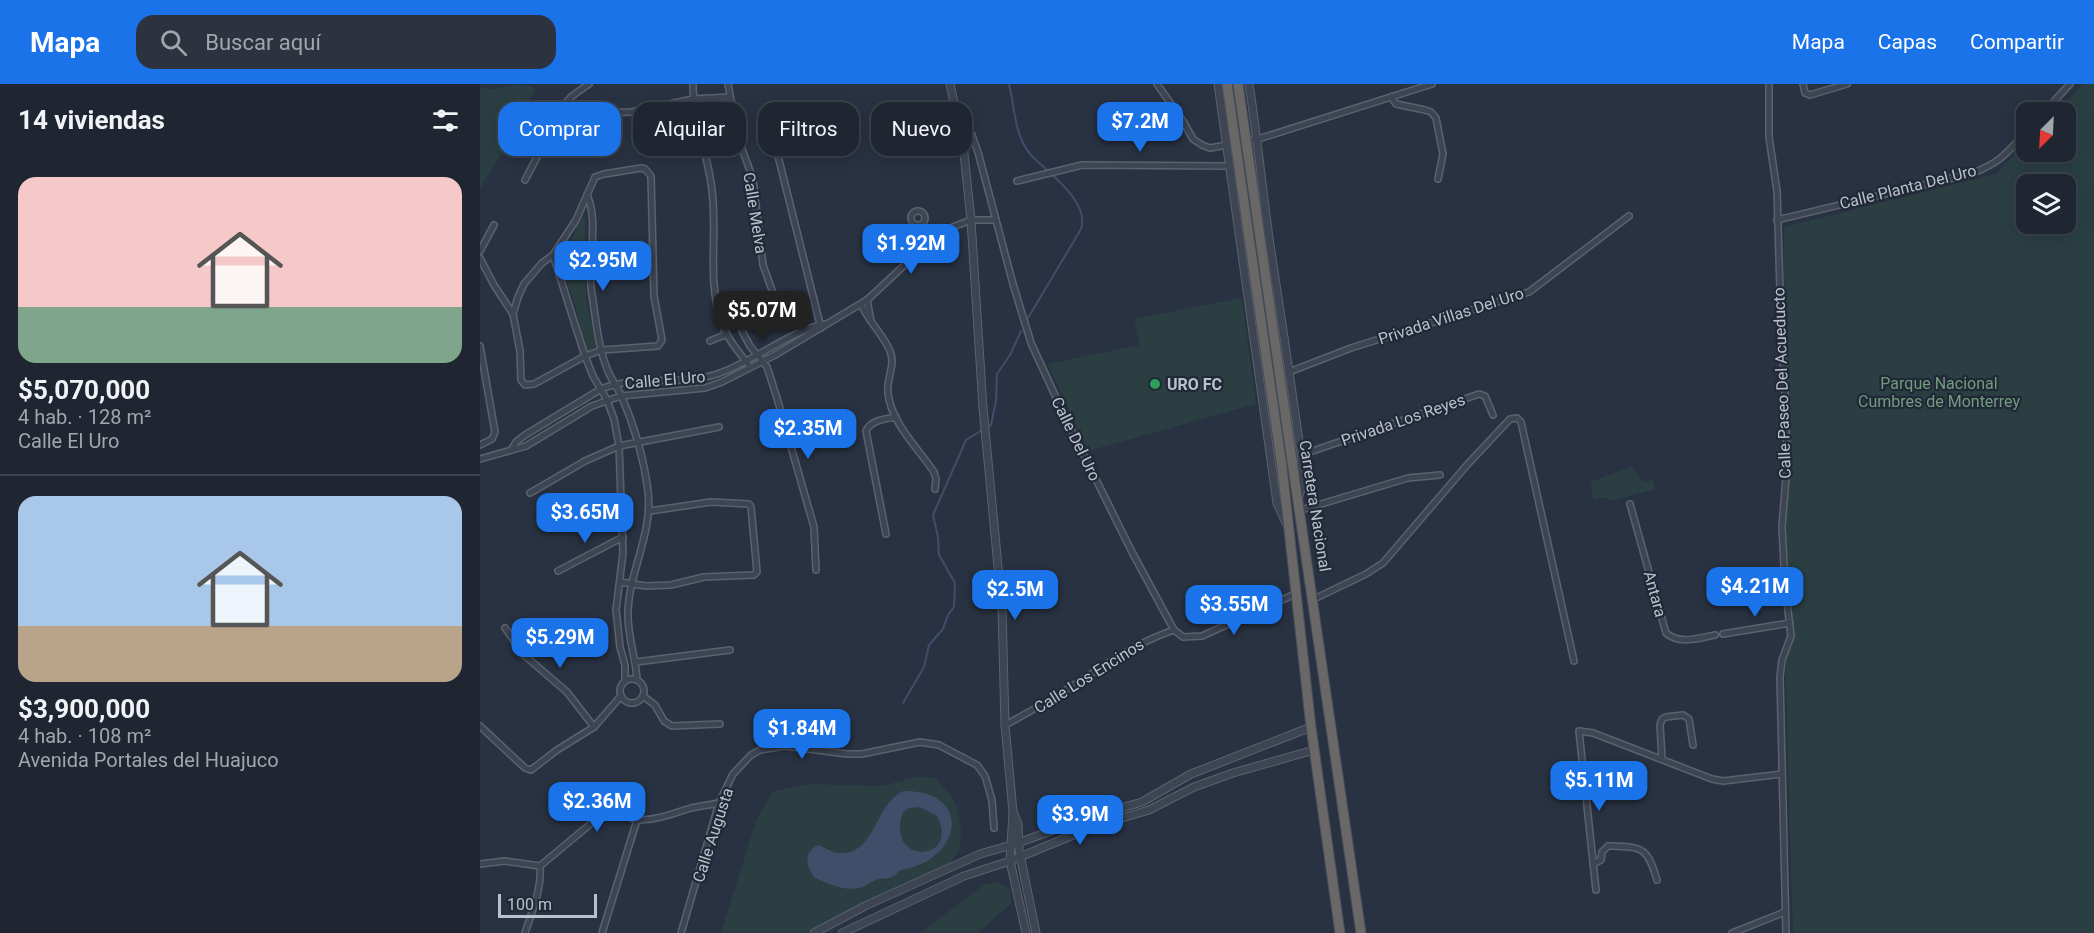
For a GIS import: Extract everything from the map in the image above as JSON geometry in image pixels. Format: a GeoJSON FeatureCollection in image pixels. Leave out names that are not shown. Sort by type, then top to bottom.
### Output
{"type":"FeatureCollection","features":[{"type":"Feature","properties":{"kind":"highway","name":"Carretera Nacional"},"geometry":{"type":"LineString","coordinates":[[1227,84],[1281,467],[1311,728],[1340,933]]}},
{"type":"Feature","properties":{"kind":"highway","name":"Carretera Nacional"},"geometry":{"type":"LineString","coordinates":[[1238,84],[1361,933]]}},
{"type":"Feature","properties":{"kind":"street"},"geometry":{"type":"LineString","coordinates":[[568,102],[572,96],[590,84]]}},
{"type":"Feature","properties":{"kind":"street"},"geometry":{"type":"LineString","coordinates":[[693,84],[693,99],[712,185],[716,299],[721,322],[750,367]]}},
{"type":"Feature","properties":{"kind":"street","name":"Calle Melva"},"geometry":{"type":"LineString","coordinates":[[728,84],[738,138],[753,179],[763,265],[777,302],[771,312],[743,326],[742,331],[750,346]]}},
{"type":"Feature","properties":{"kind":"street"},"geometry":{"type":"LineString","coordinates":[[950,84],[955,102]]}},
{"type":"Feature","properties":{"kind":"street"},"geometry":{"type":"LineString","coordinates":[[1157,84],[1193,139],[1210,148],[1255,140],[1432,84]]}},
{"type":"Feature","properties":{"kind":"street"},"geometry":{"type":"LineString","coordinates":[[1218,84],[1276,503],[1288,526]]}},
{"type":"Feature","properties":{"kind":"street"},"geometry":{"type":"LineString","coordinates":[[1249,84],[1255,140],[1301,455],[1304,482],[1299,496]]}},
{"type":"Feature","properties":{"kind":"street","name":"Calle Paseo Del Acueducto"},"geometry":{"type":"LineString","coordinates":[[1769,84],[1769,137],[1777,191],[1787,464],[1782,527],[1791,636],[1782,660],[1780,677],[1786,933]]}},
{"type":"Feature","properties":{"kind":"street"},"geometry":{"type":"LineString","coordinates":[[1803,84],[1806,94],[1810,95],[1847,84]]}},
{"type":"Feature","properties":{"kind":"street"},"geometry":{"type":"LineString","coordinates":[[2053,102],[2070,84]]}},
{"type":"Feature","properties":{"kind":"street"},"geometry":{"type":"LineString","coordinates":[[621,112],[693,99],[729,97]]}},
{"type":"Feature","properties":{"kind":"street"},"geometry":{"type":"LineString","coordinates":[[1391,97],[1396,104],[1431,112],[1436,118],[1443,154],[1438,179]]}},
{"type":"Feature","properties":{"kind":"street"},"geometry":{"type":"LineString","coordinates":[[1222,111],[1230,120],[1242,121],[1251,114],[1252,108]]}},
{"type":"Feature","properties":{"kind":"street","name":"Calle Del Uro"},"geometry":{"type":"LineString","coordinates":[[972,135],[1012,284],[1031,343],[1132,552],[1174,630]]}},
{"type":"Feature","properties":{"kind":"street","name":"Calle Planta Del Uro"},"geometry":{"type":"LineString","coordinates":[[1777,220],[1973,173],[1993,165],[2016,142]]}},
{"type":"Feature","properties":{"kind":"street"},"geometry":{"type":"LineString","coordinates":[[525,180],[538,156]]}},
{"type":"Feature","properties":{"kind":"street"},"geometry":{"type":"LineString","coordinates":[[778,156],[820,327]]}},
{"type":"Feature","properties":{"kind":"street"},"geometry":{"type":"LineString","coordinates":[[963,156],[971,220],[985,424],[1002,609],[1005,726],[1013,812],[1018,824],[1010,861],[1026,933]]}},
{"type":"Feature","properties":{"kind":"street"},"geometry":{"type":"LineString","coordinates":[[1017,181],[1054,170],[1082,165],[1228,166]]}},
{"type":"Feature","properties":{"kind":"street"},"geometry":{"type":"LineString","coordinates":[[1229,175],[1244,165],[1261,170]]}},
{"type":"Feature","properties":{"kind":"street"},"geometry":{"type":"LineString","coordinates":[[480,258],[513,314],[520,351],[521,380],[525,385],[534,384],[585,356],[602,350],[656,347],[661,344],[662,340],[654,296],[651,176],[645,169],[634,169],[598,175],[594,179],[576,220],[553,255],[542,263],[524,284],[513,314]]}},
{"type":"Feature","properties":{"kind":"street"},"geometry":{"type":"LineString","coordinates":[[587,195],[592,218],[591,291],[602,350],[607,370],[621,396],[637,441],[644,467],[650,511],[628,611],[629,635],[636,662],[637,680]]}},
{"type":"Feature","properties":{"kind":"street","name":"Privada Villas Del Uro"},"geometry":{"type":"LineString","coordinates":[[1290,372],[1382,338],[1529,292],[1629,216]]}},
{"type":"Feature","properties":{"kind":"street","name":"Calle El Uro"},"geometry":{"type":"LineString","coordinates":[[511,450],[516,442],[525,435],[602,389],[615,384],[713,375],[758,356],[796,335],[827,324],[867,300],[933,240],[950,228],[971,220],[996,220]]}},
{"type":"Feature","properties":{"kind":"street"},"geometry":{"type":"LineString","coordinates":[[480,251],[494,225]]}},
{"type":"Feature","properties":{"kind":"street"},"geometry":{"type":"LineString","coordinates":[[920,225],[933,240]]}},
{"type":"Feature","properties":{"kind":"street"},"geometry":{"type":"LineString","coordinates":[[480,726],[525,768],[531,770],[557,750],[594,727],[621,696],[621,688],[626,681],[625,665],[618,638],[616,610],[623,537],[619,446],[608,400],[593,376],[585,356],[553,255]]}},
{"type":"Feature","properties":{"kind":"street"},"geometry":{"type":"LineString","coordinates":[[867,300],[872,323]]}},
{"type":"Feature","properties":{"kind":"street"},"geometry":{"type":"LineString","coordinates":[[861,304],[891,353],[892,367],[888,394],[896,417],[934,472],[935,489]]}},
{"type":"Feature","properties":{"kind":"street","name":"Calle El Uro"},"geometry":{"type":"LineString","coordinates":[[480,459],[526,446],[577,415],[608,400],[621,396],[705,388],[763,362],[820,327]]}},
{"type":"Feature","properties":{"kind":"street"},"geometry":{"type":"LineString","coordinates":[[710,341],[727,334]]}},
{"type":"Feature","properties":{"kind":"street"},"geometry":{"type":"LineString","coordinates":[[480,346],[495,432],[492,439],[480,445]]}},
{"type":"Feature","properties":{"kind":"street"},"geometry":{"type":"LineString","coordinates":[[738,350],[750,346],[766,367],[814,527],[816,570]]}},
{"type":"Feature","properties":{"kind":"street"},"geometry":{"type":"LineString","coordinates":[[593,376],[607,370]]}},
{"type":"Feature","properties":{"kind":"street","name":"Privada Los Reyes"},"geometry":{"type":"LineString","coordinates":[[1301,455],[1479,394],[1485,396],[1492,415]]}},
{"type":"Feature","properties":{"kind":"street"},"geometry":{"type":"LineString","coordinates":[[614,418],[628,414]]}},
{"type":"Feature","properties":{"kind":"street"},"geometry":{"type":"LineString","coordinates":[[886,534],[866,431],[868,426],[875,422],[896,417]]}},
{"type":"Feature","properties":{"kind":"street"},"geometry":{"type":"LineString","coordinates":[[1314,598],[1383,564],[1467,465],[1510,419],[1517,418],[1521,422],[1574,661]]}},
{"type":"Feature","properties":{"kind":"street"},"geometry":{"type":"LineString","coordinates":[[530,493],[585,460],[619,446],[719,427]]}},
{"type":"Feature","properties":{"kind":"street"},"geometry":{"type":"LineString","coordinates":[[1301,510],[1408,478],[1440,475]]}},
{"type":"Feature","properties":{"kind":"street"},"geometry":{"type":"LineString","coordinates":[[620,582],[646,586],[671,585],[704,577],[754,575],[758,570],[752,507],[749,504],[711,502],[650,511]]}},
{"type":"Feature","properties":{"kind":"street","name":"Antara"},"geometry":{"type":"LineString","coordinates":[[1630,504],[1666,633],[1670,637],[1682,640],[1715,635]]}},
{"type":"Feature","properties":{"kind":"street"},"geometry":{"type":"LineString","coordinates":[[558,571],[623,537]]}},
{"type":"Feature","properties":{"kind":"street"},"geometry":{"type":"LineString","coordinates":[[1174,630],[1183,637],[1202,636],[1295,594]]}},
{"type":"Feature","properties":{"kind":"street"},"geometry":{"type":"LineString","coordinates":[[1723,634],[1790,624]]}},
{"type":"Feature","properties":{"kind":"street"},"geometry":{"type":"LineString","coordinates":[[505,628],[524,656],[562,687],[594,727]]}},
{"type":"Feature","properties":{"kind":"street","name":"Calle Los Encinos"},"geometry":{"type":"LineString","coordinates":[[1005,726],[1059,695],[1117,656],[1155,636],[1174,630]]}},
{"type":"Feature","properties":{"kind":"street"},"geometry":{"type":"LineString","coordinates":[[636,662],[730,650]]}},
{"type":"Feature","properties":{"kind":"street"},"geometry":{"type":"LineString","coordinates":[[621,696],[631,703],[638,702],[643,696],[643,685],[637,680],[626,681]]}},
{"type":"Feature","properties":{"kind":"street"},"geometry":{"type":"LineString","coordinates":[[643,696],[654,705],[664,721],[672,726],[720,724]]}},
{"type":"Feature","properties":{"kind":"street"},"geometry":{"type":"LineString","coordinates":[[1662,759],[1660,725],[1662,719],[1666,717],[1683,715],[1689,718],[1693,745]]}},
{"type":"Feature","properties":{"kind":"street"},"geometry":{"type":"LineString","coordinates":[[814,933],[866,906],[980,854],[1092,816],[1142,802],[1191,774],[1311,728]]}},
{"type":"Feature","properties":{"kind":"street"},"geometry":{"type":"LineString","coordinates":[[1596,890],[1579,732],[1593,734],[1723,781],[1782,774]]}},
{"type":"Feature","properties":{"kind":"street","name":"Calle Augusta"},"geometry":{"type":"LineString","coordinates":[[681,933],[719,803],[734,774],[751,755],[760,750],[785,747],[862,754],[920,742],[939,745],[977,765],[985,776],[994,828]]}},
{"type":"Feature","properties":{"kind":"street"},"geometry":{"type":"LineString","coordinates":[[842,933],[970,874],[1010,861],[1095,826],[1149,810],[1194,787],[1233,773],[1314,750]]}},
{"type":"Feature","properties":{"kind":"street"},"geometry":{"type":"LineString","coordinates":[[1229,759],[1233,773]]}},
{"type":"Feature","properties":{"kind":"street"},"geometry":{"type":"LineString","coordinates":[[480,864],[505,861],[540,866],[606,812],[616,811],[637,820],[661,818],[719,803]]}},
{"type":"Feature","properties":{"kind":"street"},"geometry":{"type":"LineString","coordinates":[[602,933],[637,820]]}},
{"type":"Feature","properties":{"kind":"street"},"geometry":{"type":"LineString","coordinates":[[1015,844],[1020,856],[1036,933]]}},
{"type":"Feature","properties":{"kind":"street"},"geometry":{"type":"LineString","coordinates":[[1593,864],[1601,860],[1602,852],[1608,846],[1634,846],[1641,849],[1651,861],[1657,880]]}},
{"type":"Feature","properties":{"kind":"street"},"geometry":{"type":"LineString","coordinates":[[964,861],[970,874]]}},
{"type":"Feature","properties":{"kind":"street"},"geometry":{"type":"LineString","coordinates":[[525,933],[541,879],[540,866]]}},
{"type":"Feature","properties":{"kind":"street"},"geometry":{"type":"LineString","coordinates":[[1732,933],[1785,912]]}},
{"type":"Feature","properties":{"kind":"green space","name":"Parque Nacional Cumbres de Monterrey"},"geometry":{"type":"Polygon","coordinates":[[[2083,84],[2094,84],[2094,933],[1793,933],[1786,696],[1784,227],[1996,174],[2016,153],[2016,162],[2076,162],[2076,102],[2066,102],[2083,84]]]}},
{"type":"Feature","properties":{"kind":"green space"},"geometry":{"type":"Polygon","coordinates":[[[514,85],[531,86],[535,90],[529,102],[498,102],[498,156],[500,156],[480,188],[480,87],[491,89],[514,85]]]}},
{"type":"Feature","properties":{"kind":"green space"},"geometry":{"type":"Polygon","coordinates":[[[585,214],[586,301],[596,344],[595,348],[587,351],[575,304],[557,255],[571,243],[577,225],[585,214]]]}},
{"type":"Feature","properties":{"kind":"green space","name":"URO FC"},"geometry":{"type":"Polygon","coordinates":[[[1242,298],[1256,404],[1088,451],[1048,364],[1140,345],[1134,319],[1242,298]]]}},
{"type":"Feature","properties":{"kind":"green space"},"geometry":{"type":"Polygon","coordinates":[[[1631,467],[1644,482],[1653,480],[1655,489],[1612,501],[1604,497],[1594,500],[1590,482],[1631,467]]]}},
{"type":"Feature","properties":{"kind":"green space"},"geometry":{"type":"Polygon","coordinates":[[[916,777],[935,778],[951,795],[958,810],[961,829],[960,848],[949,865],[835,917],[808,933],[721,933],[756,821],[772,792],[808,784],[882,786],[916,777]]]}},
{"type":"Feature","properties":{"kind":"green space"},"geometry":{"type":"Polygon","coordinates":[[[996,882],[1010,889],[1011,903],[978,933],[920,933],[985,884],[996,882]]]}},
{"type":"Feature","properties":{"kind":"water"},"geometry":{"type":"Polygon","coordinates":[[[904,791],[927,794],[942,802],[950,814],[952,828],[947,841],[936,854],[921,864],[900,870],[891,877],[876,880],[859,888],[848,889],[814,877],[807,860],[813,848],[818,845],[839,853],[851,852],[861,846],[894,797],[904,791]],[[920,807],[909,808],[903,812],[900,830],[904,842],[912,849],[922,852],[932,850],[939,843],[942,832],[937,816],[920,807]]]}},
{"type":"Feature","properties":{"kind":"waterway"},"geometry":{"type":"LineString","coordinates":[[1009,84],[1018,130],[1025,147],[1074,198],[1082,219],[1081,229],[1028,318]]}},
{"type":"Feature","properties":{"kind":"waterway"},"geometry":{"type":"LineString","coordinates":[[987,427],[991,425],[996,401],[997,374],[1010,355],[1021,331]]}},
{"type":"Feature","properties":{"kind":"waterway"},"geometry":{"type":"LineString","coordinates":[[903,703],[924,667],[929,645],[943,629],[954,607],[955,583],[939,555],[933,515],[966,440],[982,430]]}},
{"type":"Feature","properties":{"kind":"place","name":"URO FC"},"geometry":{"type":"Point","coordinates":[1155,384]}}]}
